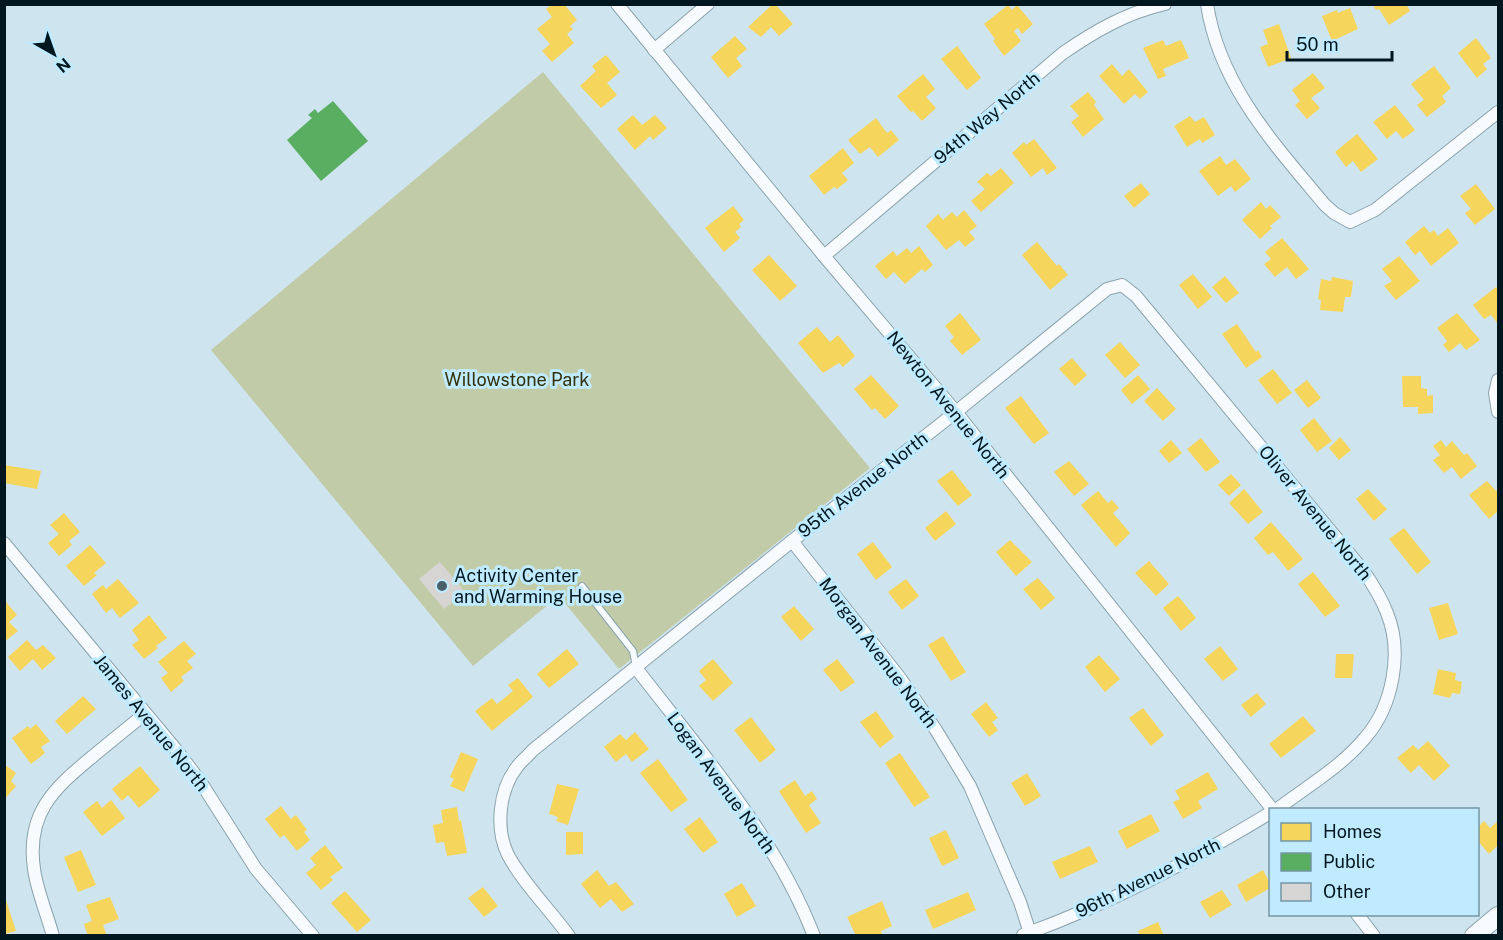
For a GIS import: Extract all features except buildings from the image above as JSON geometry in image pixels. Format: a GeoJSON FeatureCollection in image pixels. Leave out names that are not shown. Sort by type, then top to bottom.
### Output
{"type":"FeatureCollection","features":[{"type":"Feature","properties":{"kind":"street","name":"Newton Avenue North"},"geometry":{"type":"LineString","coordinates":[[617,4],[824,256],[956,412],[1271,808]]}},
{"type":"Feature","properties":{"kind":"street"},"geometry":{"type":"LineString","coordinates":[[654,50],[708,4]]}},
{"type":"Feature","properties":{"kind":"street","name":"94th Way North"},"geometry":{"type":"LineString","coordinates":[[824,256],[1063,53],[1116,20],[1165,4]]}},
{"type":"Feature","properties":{"kind":"street"},"geometry":{"type":"LineString","coordinates":[[1207,4],[1219,49],[1232,80],[1249,110],[1269,138],[1325,205],[1350,222],[1375,210],[1498,112]]}},
{"type":"Feature","properties":{"kind":"street","name":"95th Avenue North"},"geometry":{"type":"LineString","coordinates":[[569,936],[507,853],[501,830],[501,808],[506,786],[517,766],[533,750],[1107,289],[1122,285]]}},
{"type":"Feature","properties":{"kind":"street","name":"Oliver Avenue North"},"geometry":{"type":"LineString","coordinates":[[1122,285],[1136,296],[1362,569],[1388,614],[1395,665],[1390,691],[1380,715],[1366,737],[1345,758],[1277,808]]}},
{"type":"Feature","properties":{"kind":"street"},"geometry":{"type":"LineString","coordinates":[[1498,380],[1495,393],[1498,412]]}},
{"type":"Feature","properties":{"kind":"street","name":"Morgan Avenue North"},"geometry":{"type":"LineString","coordinates":[[792,541],[900,678],[936,730],[969,786],[1020,902],[1026,934]]}},
{"type":"Feature","properties":{"kind":"street","name":"James Avenue North"},"geometry":{"type":"LineString","coordinates":[[4,543],[200,781],[256,869],[313,936]]}},
{"type":"Feature","properties":{"kind":"street","name":"Logan Avenue North"},"geometry":{"type":"LineString","coordinates":[[636,668],[742,806],[800,904],[814,936]]}},
{"type":"Feature","properties":{"kind":"street"},"geometry":{"type":"LineString","coordinates":[[53,936],[34,871],[34,831],[40,813],[50,795],[63,780],[145,714]]}},
{"type":"Feature","properties":{"kind":"street","name":"96th Avenue North"},"geometry":{"type":"LineString","coordinates":[[1026,934],[1130,892],[1202,854],[1269,813]]}},
{"type":"Feature","properties":{"kind":"street"},"geometry":{"type":"LineString","coordinates":[[1358,916],[1374,936]]}},
{"type":"Feature","properties":{"kind":"street"},"geometry":{"type":"LineString","coordinates":[[1474,936],[1498,916]]}},
{"type":"Feature","properties":{"kind":"lane"},"geometry":{"type":"LineString","coordinates":[[582,586],[633,651],[636,668]]}},
{"type":"Feature","properties":{"kind":"green space","name":"Willowstone Park"},"geometry":{"type":"Polygon","coordinates":[[[543,72],[870,468],[619,669],[559,596],[473,666],[211,350],[543,72]]]}},
{"type":"Feature","properties":{"kind":"place","name":"Activity Center and Warming House"},"geometry":{"type":"Point","coordinates":[442,586]}}]}
